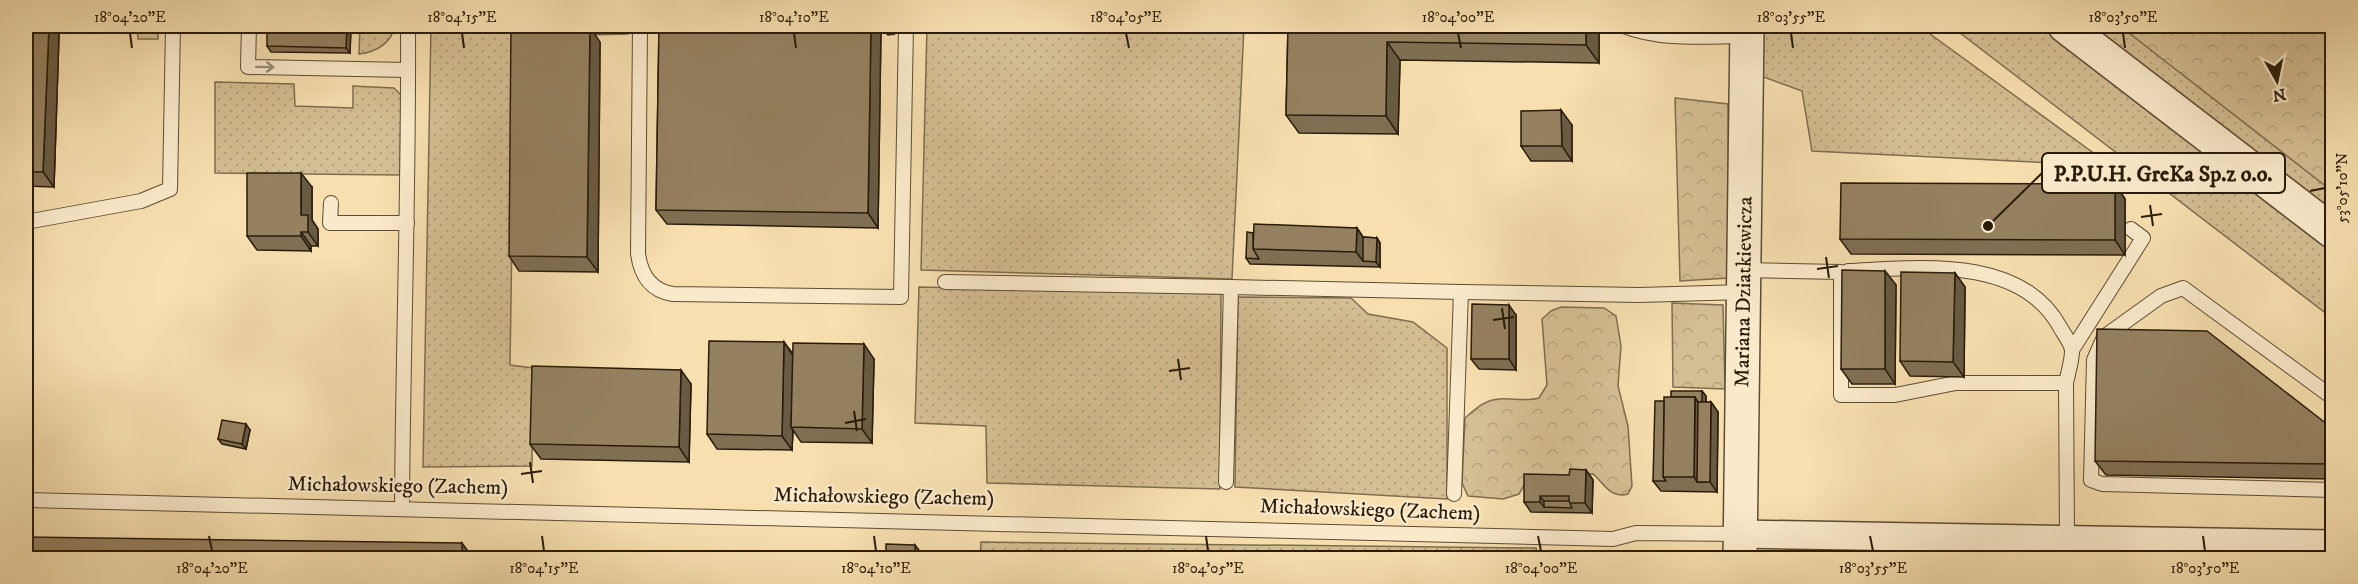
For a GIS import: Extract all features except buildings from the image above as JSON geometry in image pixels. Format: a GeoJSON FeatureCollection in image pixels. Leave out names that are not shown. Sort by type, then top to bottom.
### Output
{"type":"FeatureCollection","features":[{"type":"Feature","properties":{"kind":"street"},"geometry":{"type":"LineString","coordinates":[[2065,26],[2332,231]]}},
{"type":"Feature","properties":{"kind":"street","name":"Mariana Dziatkiewicza"},"geometry":{"type":"LineString","coordinates":[[1741,546],[1747,31]]}},
{"type":"Feature","properties":{"kind":"street"},"geometry":{"type":"LineString","coordinates":[[1741,546],[2067,539],[2332,544]]}},
{"type":"Feature","properties":{"kind":"lane"},"geometry":{"type":"LineString","coordinates":[[26,222],[141,201],[170,189],[174,26]]}},
{"type":"Feature","properties":{"kind":"lane"},"geometry":{"type":"LineString","coordinates":[[249,26],[248,67],[408,70]]}},
{"type":"Feature","properties":{"kind":"lane"},"geometry":{"type":"LineString","coordinates":[[402,507],[408,26]]}},
{"type":"Feature","properties":{"kind":"lane"},"geometry":{"type":"LineString","coordinates":[[640,26],[638,254],[641,268],[653,287],[673,294],[901,297],[906,26]]}},
{"type":"Feature","properties":{"kind":"lane"},"geometry":{"type":"LineString","coordinates":[[1624,26],[1643,33],[1662,36],[1747,31]]}},
{"type":"Feature","properties":{"kind":"lane"},"geometry":{"type":"LineString","coordinates":[[331,203],[330,223],[407,223]]}},
{"type":"Feature","properties":{"kind":"lane"},"geometry":{"type":"LineString","coordinates":[[2067,539],[2066,383],[2072,350],[2143,238],[2131,229]]}},
{"type":"Feature","properties":{"kind":"lane"},"geometry":{"type":"LineString","coordinates":[[945,282],[1639,295],[1744,281],[1929,267],[1971,270],[2000,279],[2023,290],[2042,303],[2056,321],[2072,350]]}},
{"type":"Feature","properties":{"kind":"lane"},"geometry":{"type":"LineString","coordinates":[[1841,272],[1841,395],[1894,395],[1956,383],[2066,383]]}},
{"type":"Feature","properties":{"kind":"lane"},"geometry":{"type":"LineString","coordinates":[[1226,482],[1231,287]]}},
{"type":"Feature","properties":{"kind":"lane"},"geometry":{"type":"LineString","coordinates":[[2332,397],[2183,288],[2161,296],[2104,337],[2094,360],[2091,480],[2102,484],[2332,489]]}},
{"type":"Feature","properties":{"kind":"lane"},"geometry":{"type":"LineString","coordinates":[[1454,494],[1461,292]]}},
{"type":"Feature","properties":{"kind":"lane","name":"Michałowskiego (Zachem)"},"geometry":{"type":"LineString","coordinates":[[26,500],[1233,526],[1613,539],[1636,533],[1741,546]]}},
{"type":"Feature","properties":{"kind":"green space"},"geometry":{"type":"Polygon","coordinates":[[[57,26],[143,26],[158,34],[158,39],[138,39],[137,28],[57,26]]]}},
{"type":"Feature","properties":{"kind":"green space"},"geometry":{"type":"Polygon","coordinates":[[[360,26],[395,26],[387,42],[382,46],[359,54],[360,26]]]}},
{"type":"Feature","properties":{"kind":"green space"},"geometry":{"type":"Polygon","coordinates":[[[431,26],[628,26],[628,34],[515,37],[510,365],[533,368],[532,466],[423,467],[431,26]]]}},
{"type":"Feature","properties":{"kind":"green space"},"geometry":{"type":"Polygon","coordinates":[[[927,26],[1244,26],[1232,279],[921,270],[927,26]]]}},
{"type":"Feature","properties":{"kind":"green space"},"geometry":{"type":"Polygon","coordinates":[[[1760,26],[1919,26],[2099,157],[2053,163],[1812,151],[1802,91],[1761,76],[1760,26]]]}},
{"type":"Feature","properties":{"kind":"green space"},"geometry":{"type":"Polygon","coordinates":[[[1951,26],[2043,26],[2332,248],[2332,318],[1951,26]]]}},
{"type":"Feature","properties":{"kind":"green space"},"geometry":{"type":"Polygon","coordinates":[[[2086,26],[2119,26],[2253,108],[2332,174],[2332,215],[2086,26]]]}},
{"type":"Feature","properties":{"kind":"green space"},"geometry":{"type":"Polygon","coordinates":[[[2120,26],[2332,26],[2332,191],[2120,26]]]}},
{"type":"Feature","properties":{"kind":"green space"},"geometry":{"type":"Polygon","coordinates":[[[215,82],[294,84],[295,106],[353,108],[353,86],[394,88],[401,95],[400,175],[215,173],[215,82]]]}},
{"type":"Feature","properties":{"kind":"green space"},"geometry":{"type":"Polygon","coordinates":[[[1675,98],[1728,104],[1729,278],[1680,281],[1675,98]]]}},
{"type":"Feature","properties":{"kind":"green space"},"geometry":{"type":"Polygon","coordinates":[[[919,287],[1221,294],[1220,489],[987,483],[986,426],[915,423],[919,287]]]}},
{"type":"Feature","properties":{"kind":"green space"},"geometry":{"type":"Polygon","coordinates":[[[1238,297],[1351,298],[1368,314],[1413,322],[1447,348],[1447,499],[1235,487],[1238,297]]]}},
{"type":"Feature","properties":{"kind":"green space"},"geometry":{"type":"Polygon","coordinates":[[[1672,303],[1723,305],[1725,389],[1673,387],[1672,303]]]}},
{"type":"Feature","properties":{"kind":"green space"},"geometry":{"type":"Polygon","coordinates":[[[1561,307],[1604,308],[1616,316],[1621,346],[1618,386],[1628,426],[1632,486],[1628,494],[1622,495],[1612,493],[1593,474],[1529,477],[1519,494],[1503,499],[1468,496],[1462,483],[1465,418],[1491,400],[1539,398],[1547,385],[1542,319],[1551,311],[1561,307]]]}},
{"type":"Feature","properties":{"kind":"green space"},"geometry":{"type":"Polygon","coordinates":[[[981,542],[1536,548],[1539,558],[980,558],[981,542]]]}},
{"type":"Feature","properties":{"kind":"place","name":"P.P.U.H. GreKa Sp.z o.o."},"geometry":{"type":"Point","coordinates":[1988,226]}}]}
